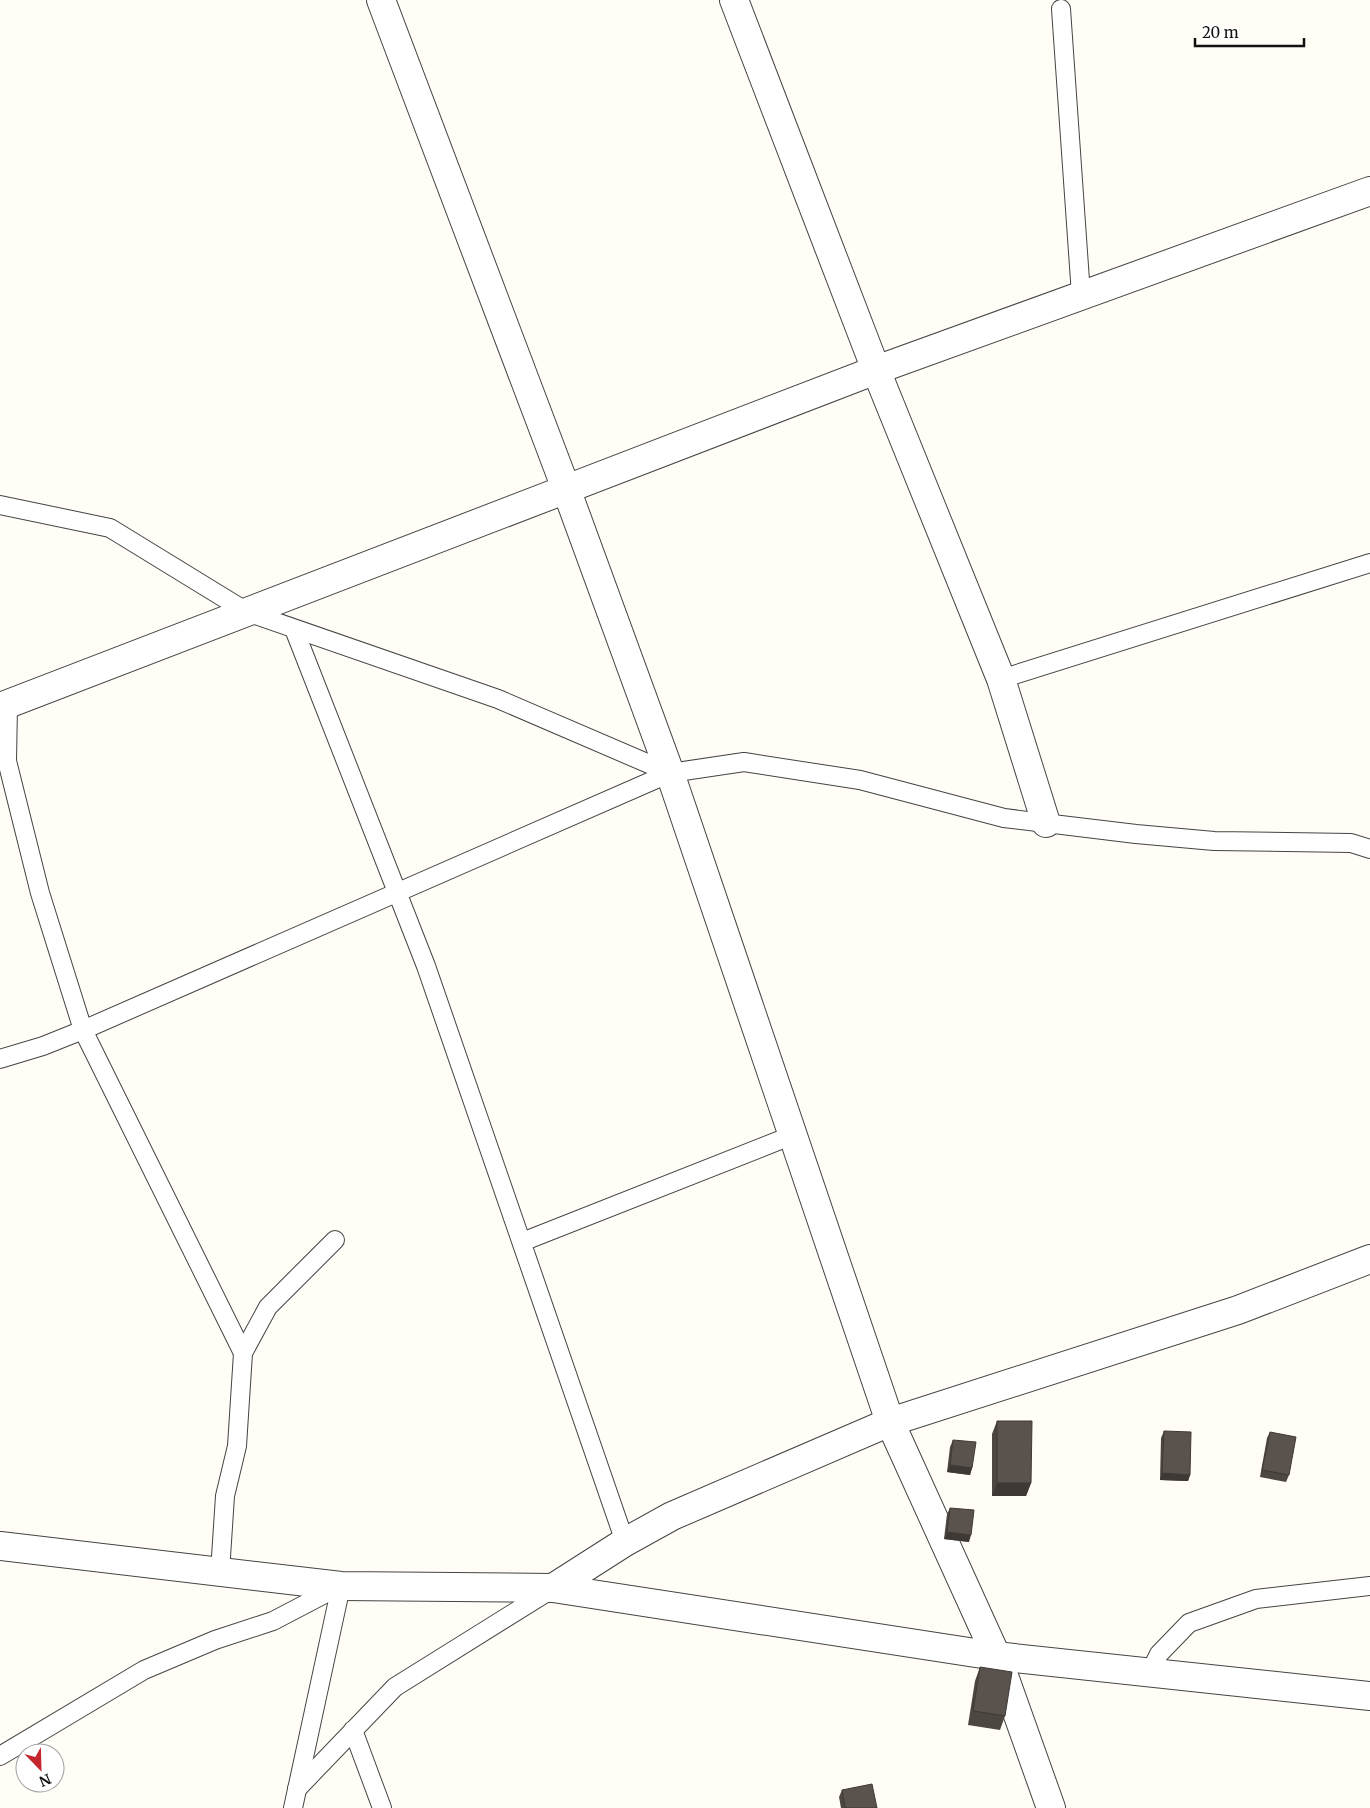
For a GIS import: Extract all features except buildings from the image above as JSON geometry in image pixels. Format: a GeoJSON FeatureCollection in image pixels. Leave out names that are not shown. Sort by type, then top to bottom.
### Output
{"type":"FeatureCollection","features":[{"type":"Feature","properties":{"kind":"street"},"geometry":{"type":"LineString","coordinates":[[381,0],[566,490],[670,773],[890,1422],[996,1656],[1050,1808]]}},
{"type":"Feature","properties":{"kind":"street"},"geometry":{"type":"LineString","coordinates":[[734,0],[876,370],[1001,679],[1046,823]]}},
{"type":"Feature","properties":{"kind":"street"},"geometry":{"type":"LineString","coordinates":[[3,699],[247,612],[876,370],[1370,191]]}},
{"type":"Feature","properties":{"kind":"street"},"geometry":{"type":"LineString","coordinates":[[553,1588],[625,1542],[672,1516],[890,1422],[1238,1310],[1370,1259]]}},
{"type":"Feature","properties":{"kind":"street"},"geometry":{"type":"LineString","coordinates":[[0,1546],[341,1586],[553,1588],[996,1656],[1370,1696]]}},
{"type":"Feature","properties":{"kind":"lane"},"geometry":{"type":"LineString","coordinates":[[1061,9],[1081,295]]}},
{"type":"Feature","properties":{"kind":"lane"},"geometry":{"type":"LineString","coordinates":[[0,505],[110,528],[247,612],[498,699],[670,773]]}},
{"type":"Feature","properties":{"kind":"lane"},"geometry":{"type":"LineString","coordinates":[[1001,679],[1370,563]]}},
{"type":"Feature","properties":{"kind":"lane"},"geometry":{"type":"LineString","coordinates":[[294,629],[426,966],[625,1542]]}},
{"type":"Feature","properties":{"kind":"lane"},"geometry":{"type":"LineString","coordinates":[[3,699],[7,760],[40,894],[83,1030],[243,1354]]}},
{"type":"Feature","properties":{"kind":"lane"},"geometry":{"type":"LineString","coordinates":[[0,1059],[43,1046],[83,1030],[670,773],[744,762],[860,780],[1004,818],[1204,840],[1351,843],[1370,849]]}},
{"type":"Feature","properties":{"kind":"lane"},"geometry":{"type":"LineString","coordinates":[[522,1242],[793,1135]]}},
{"type":"Feature","properties":{"kind":"lane"},"geometry":{"type":"LineString","coordinates":[[220,1572],[225,1496],[237,1446],[243,1354],[268,1307],[336,1240]]}},
{"type":"Feature","properties":{"kind":"lane"},"geometry":{"type":"LineString","coordinates":[[0,1756],[144,1670],[215,1640],[273,1621],[341,1586]]}},
{"type":"Feature","properties":{"kind":"lane"},"geometry":{"type":"LineString","coordinates":[[293,1808],[341,1586]]}},
{"type":"Feature","properties":{"kind":"lane"},"geometry":{"type":"LineString","coordinates":[[1150,1672],[1159,1654],[1189,1623],[1256,1599],[1370,1586]]}},
{"type":"Feature","properties":{"kind":"lane"},"geometry":{"type":"LineString","coordinates":[[297,1789],[395,1687],[553,1588]]}},
{"type":"Feature","properties":{"kind":"lane"},"geometry":{"type":"LineString","coordinates":[[353,1730],[382,1808]]}}]}
